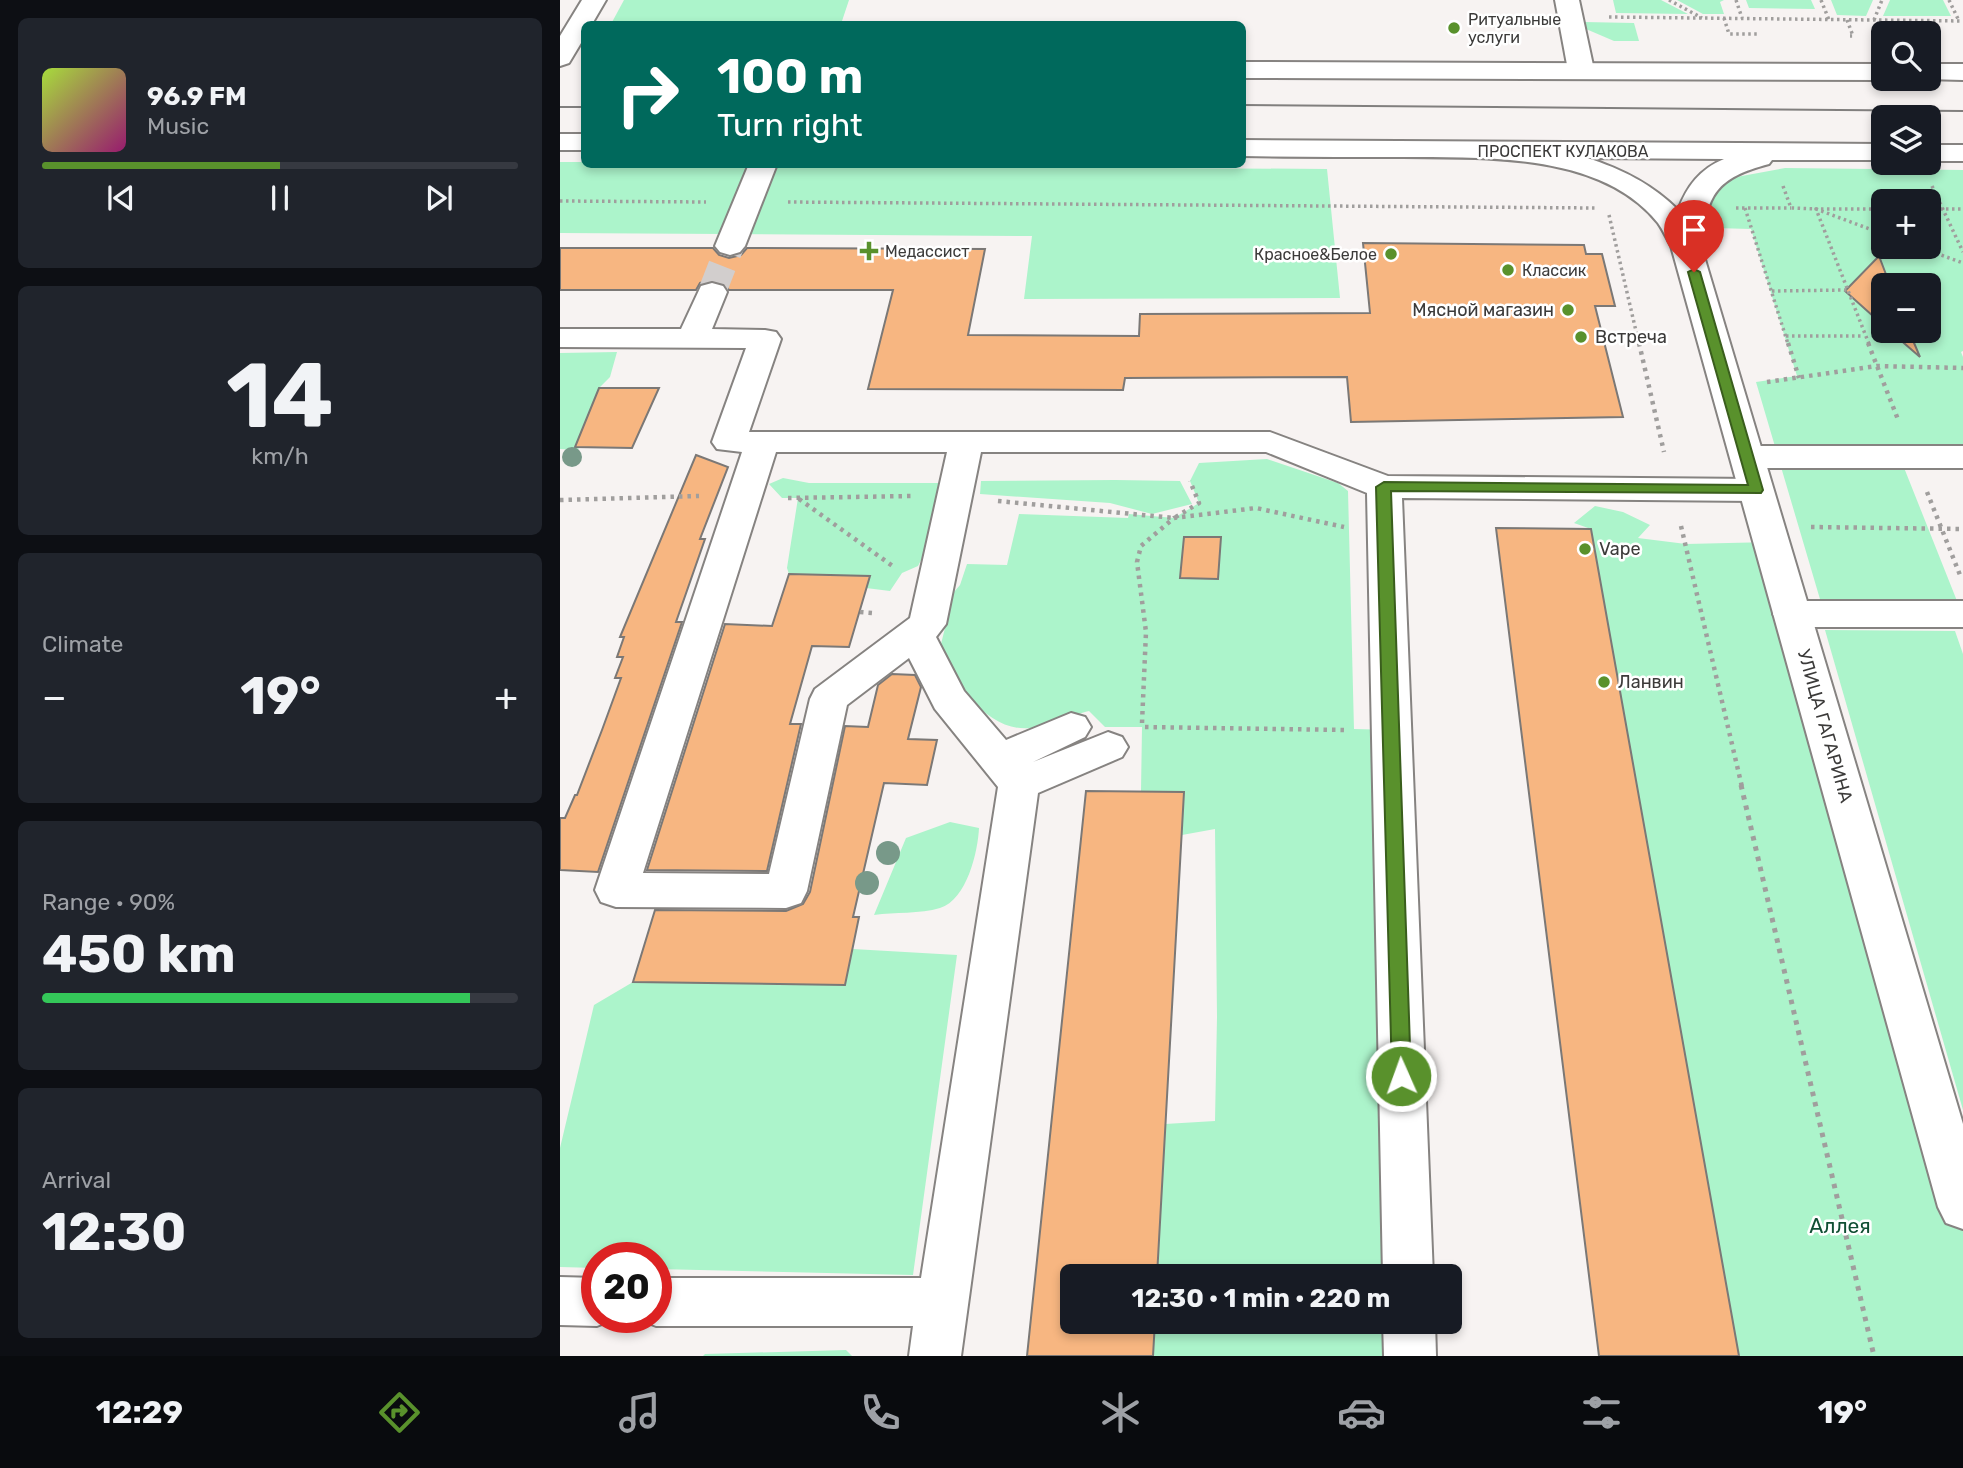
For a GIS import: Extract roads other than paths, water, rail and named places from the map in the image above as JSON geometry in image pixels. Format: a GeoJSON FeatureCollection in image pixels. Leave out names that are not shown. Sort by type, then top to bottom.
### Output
{"type":"FeatureCollection","features":[{"type":"Feature","properties":{"kind":"main road"},"geometry":{"type":"LineString","coordinates":[[582,21],[594,0]]}},
{"type":"Feature","properties":{"kind":"main road"},"geometry":{"type":"LineString","coordinates":[[1567,0],[1581,70]]}},
{"type":"Feature","properties":{"kind":"main road"},"geometry":{"type":"LineString","coordinates":[[560,58],[581,22]]}},
{"type":"Feature","properties":{"kind":"main road"},"geometry":{"type":"LineString","coordinates":[[560,69],[581,69]]}},
{"type":"Feature","properties":{"kind":"main road"},"geometry":{"type":"LineString","coordinates":[[1246,70],[1871,72]]}},
{"type":"Feature","properties":{"kind":"main road"},"geometry":{"type":"LineString","coordinates":[[1941,72],[1963,72]]}},
{"type":"Feature","properties":{"kind":"main road"},"geometry":{"type":"LineString","coordinates":[[560,142],[581,142]]}},
{"type":"Feature","properties":{"kind":"main road","name":"ПРОСПЕКТ КУЛАКОВА"},"geometry":{"type":"LineString","coordinates":[[1246,148],[1871,152]]}},
{"type":"Feature","properties":{"kind":"main road"},"geometry":{"type":"LineString","coordinates":[[1505,150],[1555,158],[1601,172],[1643,194],[1668,218],[1686,246]]}},
{"type":"Feature","properties":{"kind":"main road"},"geometry":{"type":"LineString","coordinates":[[1686,246],[1690,215],[1698,190],[1721,171],[1755,158],[1797,152]]}},
{"type":"Feature","properties":{"kind":"main road"},"geometry":{"type":"LineString","coordinates":[[1941,161],[1963,153]]}},
{"type":"Feature","properties":{"kind":"main road"},"geometry":{"type":"LineString","coordinates":[[730,246],[761,168]]}},
{"type":"Feature","properties":{"kind":"main road","name":"УЛИЦА ГАГАРИНА"},"geometry":{"type":"LineString","coordinates":[[1686,246],[1963,1207]]}},
{"type":"Feature","properties":{"kind":"main road"},"geometry":{"type":"LineString","coordinates":[[693,338],[712,292]]}},
{"type":"Feature","properties":{"kind":"main road"},"geometry":{"type":"LineString","coordinates":[[560,338],[765,339],[729,442],[1270,442],[1384,487],[1752,473],[1963,457]]}},
{"type":"Feature","properties":{"kind":"main road"},"geometry":{"type":"LineString","coordinates":[[762,442],[616,890],[786,891],[829,699],[927,624],[966,442]]}},
{"type":"Feature","properties":{"kind":"main road"},"geometry":{"type":"LineString","coordinates":[[1384,487],[1408,1264]]}},
{"type":"Feature","properties":{"kind":"main road"},"geometry":{"type":"LineString","coordinates":[[1792,614],[1963,614]]}},
{"type":"Feature","properties":{"kind":"main road"},"geometry":{"type":"LineString","coordinates":[[915,633],[949,699],[1009,772],[935,1356]]}},
{"type":"Feature","properties":{"kind":"main road"},"geometry":{"type":"LineString","coordinates":[[1009,772],[1071,727]]}},
{"type":"Feature","properties":{"kind":"main road"},"geometry":{"type":"LineString","coordinates":[[1009,772],[1108,747]]}},
{"type":"Feature","properties":{"kind":"main road"},"geometry":{"type":"LineString","coordinates":[[560,1301],[581,1302]]}},
{"type":"Feature","properties":{"kind":"main road"},"geometry":{"type":"LineString","coordinates":[[672,1302],[943,1302]]}},
{"type":"Feature","properties":{"kind":"main road"},"geometry":{"type":"LineString","coordinates":[[1409,1334],[1410,1356]]}},
{"type":"Feature","properties":{"kind":"tunnel"},"geometry":{"type":"LineString","coordinates":[[712,292],[730,246]]}},
{"type":"Feature","properties":{"kind":"tram line"},"geometry":{"type":"LineString","coordinates":[[1246,105],[1963,111]]}},
{"type":"Feature","properties":{"kind":"tram line"},"geometry":{"type":"LineString","coordinates":[[560,107],[581,107]]}},
{"type":"Feature","properties":{"kind":"place","name":"Ритуальные услуги"},"geometry":{"type":"Point","coordinates":[1454,28]}},
{"type":"Feature","properties":{"kind":"place","name":"Медассист"},"geometry":{"type":"Point","coordinates":[869,251]}},
{"type":"Feature","properties":{"kind":"place","name":"Красное&Белое"},"geometry":{"type":"Point","coordinates":[1391,254]}},
{"type":"Feature","properties":{"kind":"place","name":"Классик"},"geometry":{"type":"Point","coordinates":[1508,270]}},
{"type":"Feature","properties":{"kind":"place","name":"Мясной магазин"},"geometry":{"type":"Point","coordinates":[1568,310]}},
{"type":"Feature","properties":{"kind":"place","name":"Встреча"},"geometry":{"type":"Point","coordinates":[1581,337]}},
{"type":"Feature","properties":{"kind":"place","name":"Vape"},"geometry":{"type":"Point","coordinates":[1585,549]}},
{"type":"Feature","properties":{"kind":"place","name":"Ланвин"},"geometry":{"type":"Point","coordinates":[1604,682]}},
{"type":"Feature","properties":{"kind":"park label","name":"Аллея"},"geometry":{"type":"Point","coordinates":[1840,1225]}}]}
